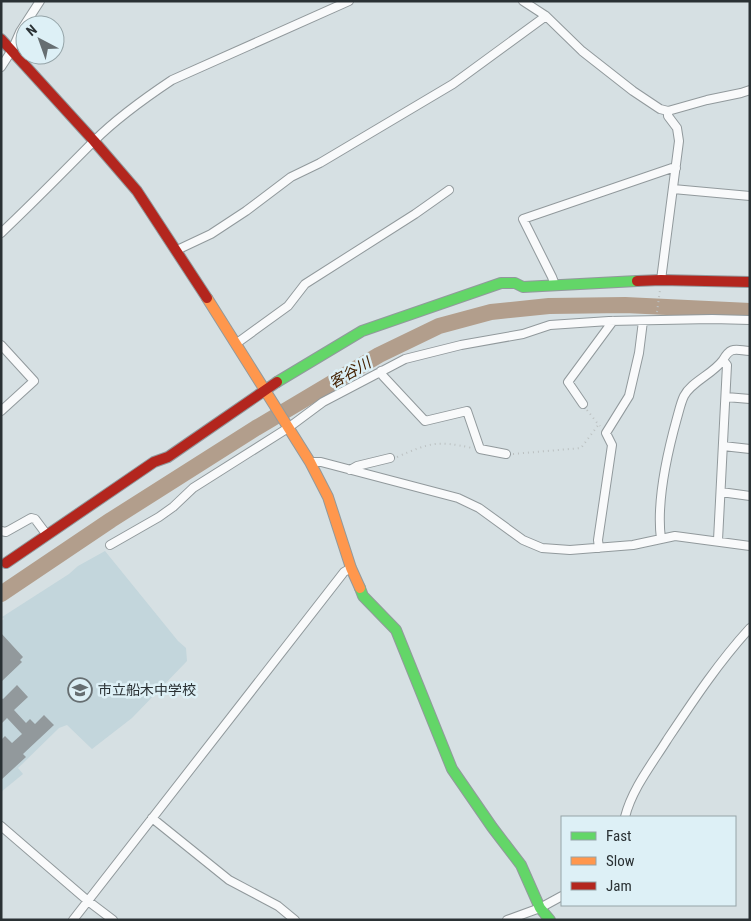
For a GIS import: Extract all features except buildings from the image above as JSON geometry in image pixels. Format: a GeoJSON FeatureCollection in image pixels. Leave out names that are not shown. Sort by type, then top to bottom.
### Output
{"type":"FeatureCollection","features":[{"type":"Feature","properties":{"kind":"street"},"geometry":{"type":"LineString","coordinates":[[1,68],[20,32],[40,1]]}},
{"type":"Feature","properties":{"kind":"street"},"geometry":{"type":"LineString","coordinates":[[1,233],[53,184],[94,141],[148,96],[172,80],[349,1]]}},
{"type":"Feature","properties":{"kind":"street"},"geometry":{"type":"LineString","coordinates":[[523,1],[546,16],[582,50],[632,92],[660,109],[668,111],[750,90]]}},
{"type":"Feature","properties":{"kind":"street"},"geometry":{"type":"LineString","coordinates":[[177,250],[211,234],[246,211],[291,177],[320,163],[453,84],[546,16]]}},
{"type":"Feature","properties":{"kind":"street"},"geometry":{"type":"LineString","coordinates":[[1,39],[138,191],[237,343],[310,462],[328,497],[351,568],[363,596],[396,630],[452,769],[521,865],[540,908],[550,920]]}},
{"type":"Feature","properties":{"kind":"street"},"geometry":{"type":"LineString","coordinates":[[661,282],[679,141],[677,128],[668,116],[668,111]]}},
{"type":"Feature","properties":{"kind":"street"},"geometry":{"type":"LineString","coordinates":[[555,285],[523,219],[676,168]]}},
{"type":"Feature","properties":{"kind":"street"},"geometry":{"type":"LineString","coordinates":[[674,189],[750,196]]}},
{"type":"Feature","properties":{"kind":"street"},"geometry":{"type":"LineString","coordinates":[[237,343],[288,306],[304,284],[415,214],[449,190]]}},
{"type":"Feature","properties":{"kind":"street"},"geometry":{"type":"LineString","coordinates":[[6,563],[138,472],[154,462],[168,457],[266,391],[362,331],[501,283],[515,283],[523,287],[661,282],[750,282]]}},
{"type":"Feature","properties":{"kind":"street"},"geometry":{"type":"LineString","coordinates":[[110,545],[159,517],[193,488],[323,402],[405,359],[460,345],[523,334],[550,325],[712,318],[750,320]]}},
{"type":"Feature","properties":{"kind":"street"},"geometry":{"type":"LineString","coordinates":[[583,404],[568,382],[613,321]]}},
{"type":"Feature","properties":{"kind":"street"},"geometry":{"type":"LineString","coordinates":[[599,548],[598,540],[612,445],[606,433],[629,396],[639,353],[643,321]]}},
{"type":"Feature","properties":{"kind":"street"},"geometry":{"type":"LineString","coordinates":[[1,345],[34,381],[1,411]]}},
{"type":"Feature","properties":{"kind":"street"},"geometry":{"type":"LineString","coordinates":[[661,539],[659,525],[667,454],[684,396],[718,366],[728,351],[732,349],[750,351]]}},
{"type":"Feature","properties":{"kind":"street"},"geometry":{"type":"LineString","coordinates":[[718,540],[728,365],[723,360]]}},
{"type":"Feature","properties":{"kind":"street"},"geometry":{"type":"LineString","coordinates":[[381,371],[382,376],[425,421],[467,411],[480,449],[506,454]]}},
{"type":"Feature","properties":{"kind":"street"},"geometry":{"type":"LineString","coordinates":[[726,397],[750,399]]}},
{"type":"Feature","properties":{"kind":"street"},"geometry":{"type":"LineString","coordinates":[[723,446],[750,448]]}},
{"type":"Feature","properties":{"kind":"street"},"geometry":{"type":"LineString","coordinates":[[350,470],[357,466],[390,458]]}},
{"type":"Feature","properties":{"kind":"street"},"geometry":{"type":"LineString","coordinates":[[310,462],[321,462],[458,498],[479,508],[522,540],[542,548],[570,550],[633,545],[675,536],[718,540],[750,546]]}},
{"type":"Feature","properties":{"kind":"street"},"geometry":{"type":"LineString","coordinates":[[721,492],[750,496]]}},
{"type":"Feature","properties":{"kind":"street"},"geometry":{"type":"LineString","coordinates":[[1,531],[6,532],[31,518],[35,518],[47,535]]}},
{"type":"Feature","properties":{"kind":"street"},"geometry":{"type":"LineString","coordinates":[[73,920],[344,572],[351,568]]}},
{"type":"Feature","properties":{"kind":"street"},"geometry":{"type":"LineString","coordinates":[[625,816],[638,786],[673,731],[703,686],[750,628]]}},
{"type":"Feature","properties":{"kind":"street"},"geometry":{"type":"LineString","coordinates":[[152,818],[229,880],[278,906],[295,920]]}},
{"type":"Feature","properties":{"kind":"street"},"geometry":{"type":"LineString","coordinates":[[1,826],[88,901],[113,920]]}},
{"type":"Feature","properties":{"kind":"street"},"geometry":{"type":"LineString","coordinates":[[507,920],[540,908],[561,897]]}},
{"type":"Feature","properties":{"kind":"path"},"geometry":{"type":"LineString","coordinates":[[657,316],[661,282]]}},
{"type":"Feature","properties":{"kind":"path"},"geometry":{"type":"LineString","coordinates":[[583,404],[606,433]]}},
{"type":"Feature","properties":{"kind":"path"},"geometry":{"type":"LineString","coordinates":[[506,454],[581,448],[599,424]]}},
{"type":"Feature","properties":{"kind":"path"},"geometry":{"type":"LineString","coordinates":[[390,458],[426,444],[451,444],[480,449]]}},
{"type":"Feature","properties":{"kind":"shaded area","name":"市立船木中学校"},"geometry":{"type":"Polygon","coordinates":[[[105,551],[178,641],[186,648],[187,661],[132,718],[92,749],[67,725],[59,728],[18,768],[23,774],[1,792],[1,621],[4,619],[2,617],[69,574],[78,566],[105,551]]]}},
{"type":"Feature","properties":{"kind":"waterway","name":"客谷川"},"geometry":{"type":"LineString","coordinates":[[1,594],[111,520],[256,428],[379,355],[439,326],[491,312],[549,306],[625,305],[750,311]]}},
{"type":"Feature","properties":{"kind":"traffic: fast"},"geometry":{"type":"LineString","coordinates":[[277,382],[362,331],[501,283],[515,283],[523,287],[637,281]]}},
{"type":"Feature","properties":{"kind":"traffic: fast"},"geometry":{"type":"LineString","coordinates":[[360,588],[363,596],[396,630],[452,769],[521,865],[540,908],[550,920]]}},
{"type":"Feature","properties":{"kind":"traffic: slow"},"geometry":{"type":"LineString","coordinates":[[207,298],[310,462],[328,497],[351,568],[360,588]]}},
{"type":"Feature","properties":{"kind":"traffic: jam"},"geometry":{"type":"LineString","coordinates":[[1,39],[137,191],[207,298]]}},
{"type":"Feature","properties":{"kind":"traffic: jam"},"geometry":{"type":"LineString","coordinates":[[637,281],[750,282]]}},
{"type":"Feature","properties":{"kind":"traffic: jam"},"geometry":{"type":"LineString","coordinates":[[6,563],[154,462],[168,457],[277,382]]}},
{"type":"Feature","properties":{"kind":"place","name":"市立船木中学校"},"geometry":{"type":"Point","coordinates":[80,690]}}]}
